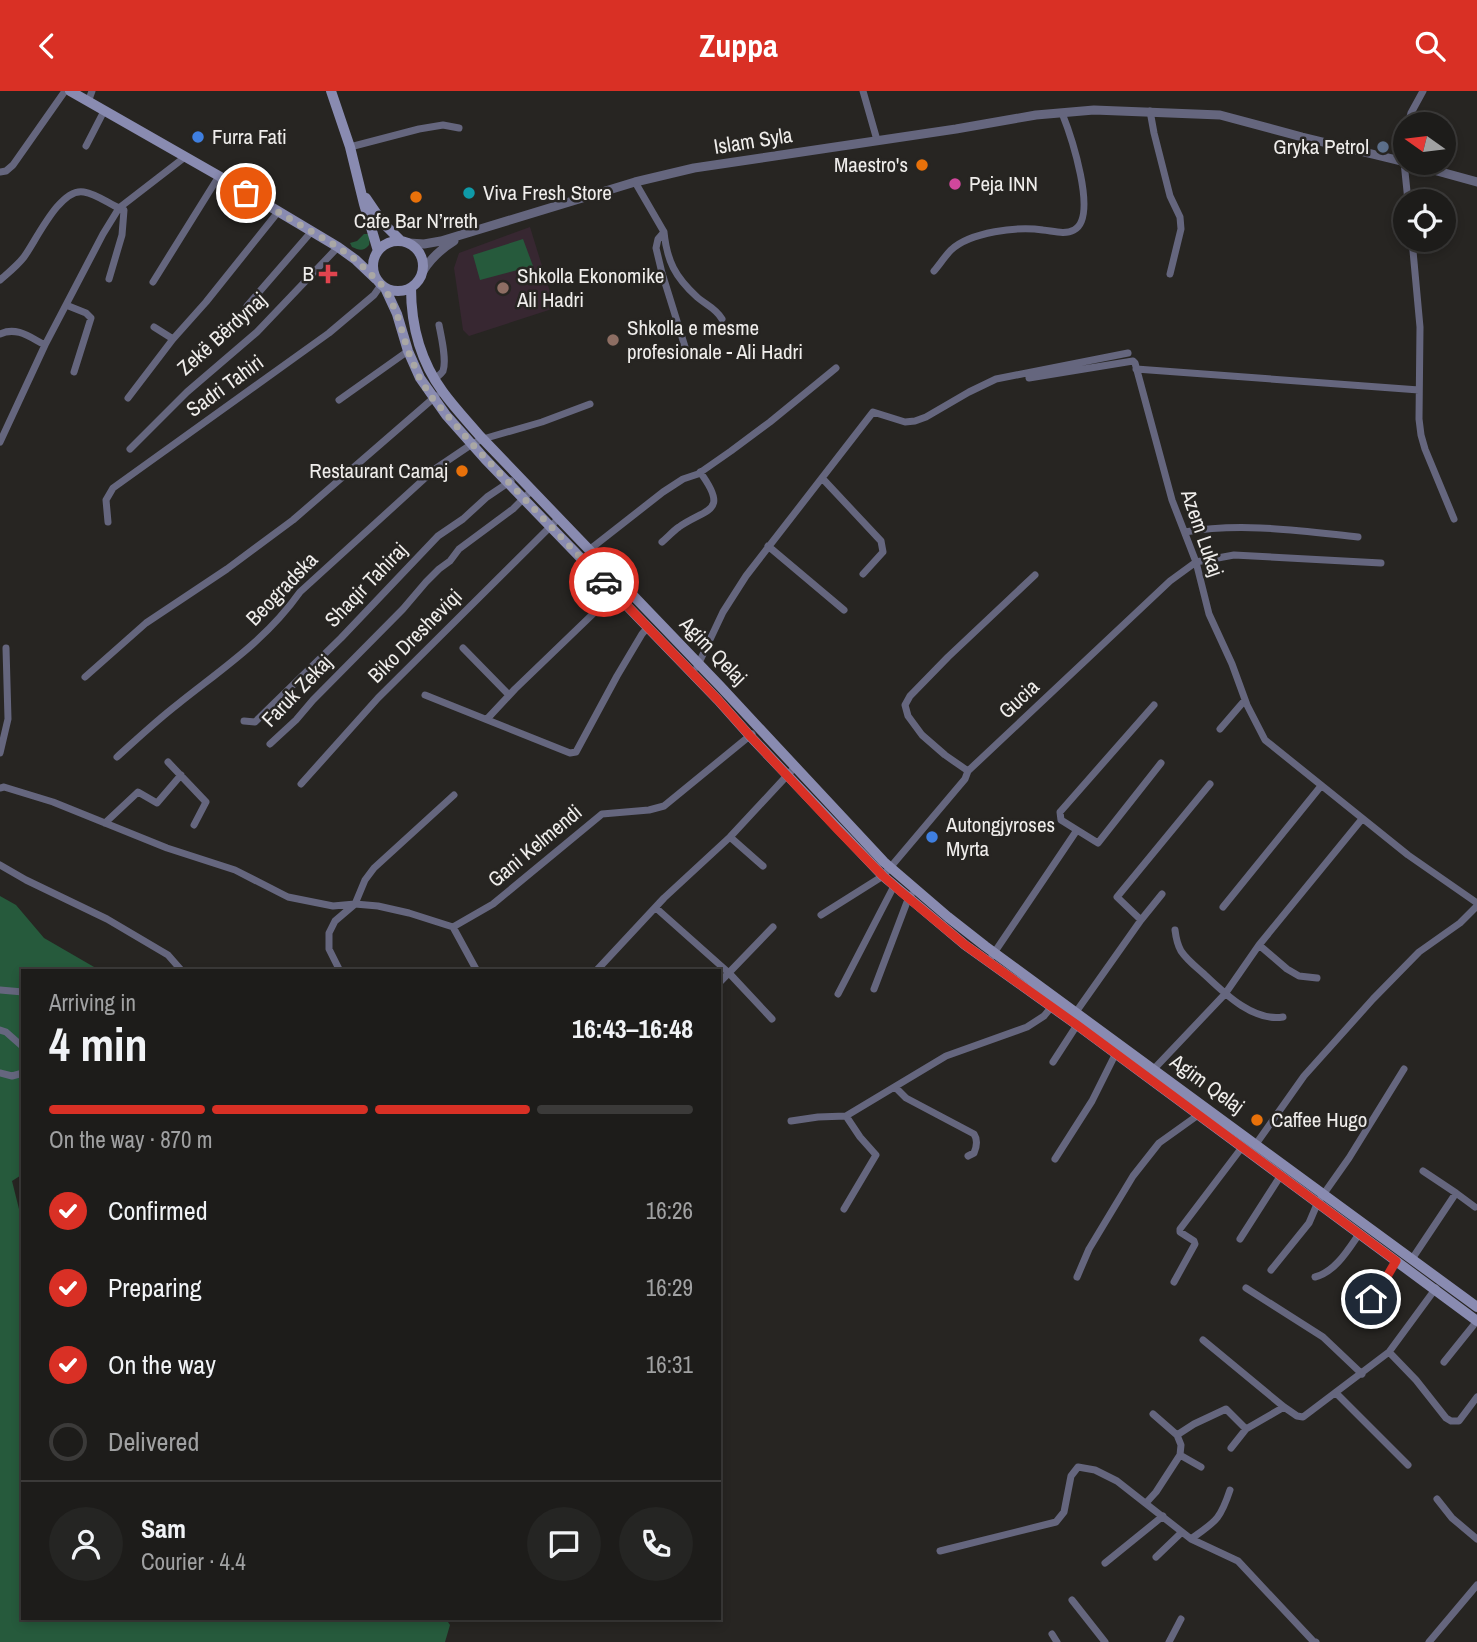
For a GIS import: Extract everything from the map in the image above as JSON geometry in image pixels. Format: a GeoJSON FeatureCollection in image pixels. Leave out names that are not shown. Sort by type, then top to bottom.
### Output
{"type":"FeatureCollection","features":[{"type":"Feature","properties":{"kind":"main road"},"geometry":{"type":"LineString","coordinates":[[67,91],[90,96],[104,111],[312,231],[356,260],[381,284],[400,292],[411,288],[423,271],[421,255],[416,248],[383,223],[361,190]]}},
{"type":"Feature","properties":{"kind":"main road"},"geometry":{"type":"LineString","coordinates":[[331,91],[350,147],[377,253]]}},
{"type":"Feature","properties":{"kind":"main road"},"geometry":{"type":"LineString","coordinates":[[381,284],[373,272],[377,253],[384,245],[405,242]]}},
{"type":"Feature","properties":{"kind":"main road"},"geometry":{"type":"LineString","coordinates":[[338,247],[354,253],[377,253]]}},
{"type":"Feature","properties":{"kind":"main road","name":"Agim Qelaj"},"geometry":{"type":"LineString","coordinates":[[381,284],[397,314],[420,379],[433,399],[472,444],[528,494],[696,669],[718,700],[754,732],[887,872],[965,945],[992,957],[1055,1003],[1077,1025],[1118,1049]]}},
{"type":"Feature","properties":{"kind":"main road","name":"Agim Qelaj"},"geometry":{"type":"LineString","coordinates":[[411,288],[411,313],[419,347],[435,379],[513,479]]}},
{"type":"Feature","properties":{"kind":"main road","name":"Agim Qelaj"},"geometry":{"type":"LineString","coordinates":[[555,522],[589,550],[648,627],[696,669]]}},
{"type":"Feature","properties":{"kind":"main road","name":"Agim Qelaj"},"geometry":{"type":"LineString","coordinates":[[887,872],[894,886],[912,894]]}},
{"type":"Feature","properties":{"kind":"main road","name":"Agim Qelaj"},"geometry":{"type":"LineString","coordinates":[[1055,1003],[1076,1012],[1118,1049],[1321,1198],[1412,1259],[1477,1321]]}},
{"type":"Feature","properties":{"kind":"main road","name":"Agim Qelaj"},"geometry":{"type":"LineString","coordinates":[[1249,1143],[1281,1175],[1321,1198],[1359,1234],[1396,1261],[1477,1307]]}},
{"type":"Feature","properties":{"kind":"street"},"geometry":{"type":"LineString","coordinates":[[0,172],[13,165],[67,91]]}},
{"type":"Feature","properties":{"kind":"street"},"geometry":{"type":"LineString","coordinates":[[863,91],[877,139]]}},
{"type":"Feature","properties":{"kind":"street"},"geometry":{"type":"LineString","coordinates":[[1412,112],[1423,91]]}},
{"type":"Feature","properties":{"kind":"street","name":"Islam Syla"},"geometry":{"type":"LineString","coordinates":[[405,242],[424,244],[441,241],[635,182],[694,168],[1036,115],[1094,110],[1220,115],[1393,159]]}},
{"type":"Feature","properties":{"kind":"street"},"geometry":{"type":"LineString","coordinates":[[86,146],[104,111]]}},
{"type":"Feature","properties":{"kind":"street"},"geometry":{"type":"LineString","coordinates":[[1150,111],[1170,196],[1180,217],[1181,229],[1170,274]]}},
{"type":"Feature","properties":{"kind":"street"},"geometry":{"type":"LineString","coordinates":[[934,271],[962,242],[986,233],[1004,229],[1071,232],[1079,228],[1084,200],[1077,157],[1062,113]]}},
{"type":"Feature","properties":{"kind":"street"},"geometry":{"type":"LineString","coordinates":[[350,147],[419,129],[443,125],[459,128]]}},
{"type":"Feature","properties":{"kind":"street"},"geometry":{"type":"LineString","coordinates":[[0,442],[45,345],[119,208],[186,157]]}},
{"type":"Feature","properties":{"kind":"street","name":"Islam Syla"},"geometry":{"type":"LineString","coordinates":[[1450,175],[1477,183]]}},
{"type":"Feature","properties":{"kind":"street"},"geometry":{"type":"LineString","coordinates":[[153,282],[219,176]]}},
{"type":"Feature","properties":{"kind":"street"},"geometry":{"type":"LineString","coordinates":[[635,182],[664,232],[666,252],[672,268],[698,298],[718,311],[722,319]]}},
{"type":"Feature","properties":{"kind":"street"},"geometry":{"type":"LineString","coordinates":[[1,277],[24,257],[57,207],[76,192],[85,192],[124,210],[122,235],[109,279]]}},
{"type":"Feature","properties":{"kind":"street"},"geometry":{"type":"LineString","coordinates":[[128,398],[278,212]]}},
{"type":"Feature","properties":{"kind":"street","name":"Zekë Bërdynaj"},"geometry":{"type":"LineString","coordinates":[[247,306],[312,231]]}},
{"type":"Feature","properties":{"kind":"street"},"geometry":{"type":"LineString","coordinates":[[664,232],[658,239],[656,248],[686,350]]}},
{"type":"Feature","properties":{"kind":"street","name":"Islam Syla"},"geometry":{"type":"LineString","coordinates":[[423,271],[440,250],[463,235]]}},
{"type":"Feature","properties":{"kind":"street","name":"Zekë Bërdynaj"},"geometry":{"type":"LineString","coordinates":[[130,449],[187,392],[257,332],[338,247]]}},
{"type":"Feature","properties":{"kind":"street"},"geometry":{"type":"LineString","coordinates":[[1413,252],[1420,327],[1419,419],[1425,449],[1454,519]]}},
{"type":"Feature","properties":{"kind":"street","name":"Sadri Tahiri"},"geometry":{"type":"LineString","coordinates":[[108,522],[106,500],[113,488],[329,333],[374,295],[381,284]]}},
{"type":"Feature","properties":{"kind":"street"},"geometry":{"type":"LineString","coordinates":[[66,305],[86,313],[91,318],[74,372]]}},
{"type":"Feature","properties":{"kind":"street"},"geometry":{"type":"LineString","coordinates":[[435,379],[444,367],[439,325]]}},
{"type":"Feature","properties":{"kind":"street"},"geometry":{"type":"LineString","coordinates":[[154,327],[173,339]]}},
{"type":"Feature","properties":{"kind":"street"},"geometry":{"type":"LineString","coordinates":[[0,334],[12,330],[45,345]]}},
{"type":"Feature","properties":{"kind":"street"},"geometry":{"type":"LineString","coordinates":[[339,400],[408,351]]}},
{"type":"Feature","properties":{"kind":"street"},"geometry":{"type":"LineString","coordinates":[[696,669],[729,601],[768,546],[873,412],[905,422],[915,421],[996,379],[1128,353]]}},
{"type":"Feature","properties":{"kind":"street"},"geometry":{"type":"LineString","coordinates":[[1029,378],[1133,361],[1136,369],[1419,390]]}},
{"type":"Feature","properties":{"kind":"street"},"geometry":{"type":"LineString","coordinates":[[589,550],[663,492],[683,479],[701,472],[770,422],[835,368]]}},
{"type":"Feature","properties":{"kind":"street","name":"Azem Lukaj"},"geometry":{"type":"LineString","coordinates":[[1136,369],[1172,503],[1196,562],[1209,614],[1265,740],[1362,820],[1477,905]]}},
{"type":"Feature","properties":{"kind":"street"},"geometry":{"type":"LineString","coordinates":[[85,677],[146,623],[227,569],[293,520],[442,390]]}},
{"type":"Feature","properties":{"kind":"street"},"geometry":{"type":"LineString","coordinates":[[472,444],[590,404]]}},
{"type":"Feature","properties":{"kind":"street","name":"Beogradska"},"geometry":{"type":"LineString","coordinates":[[117,757],[146,730],[246,651],[288,609],[300,592],[368,529],[435,469],[472,444]]}},
{"type":"Feature","properties":{"kind":"street"},"geometry":{"type":"LineString","coordinates":[[662,542],[680,527],[712,508],[713,492],[701,472]]}},
{"type":"Feature","properties":{"kind":"street"},"geometry":{"type":"LineString","coordinates":[[822,478],[881,541],[883,552],[863,574]]}},
{"type":"Feature","properties":{"kind":"street","name":"Shaqir Tahiraj"},"geometry":{"type":"LineString","coordinates":[[244,721],[255,722],[341,638],[438,536],[513,479]]}},
{"type":"Feature","properties":{"kind":"street","name":"Faruk Zekaj"},"geometry":{"type":"LineString","coordinates":[[270,744],[459,549],[513,509],[528,494]]}},
{"type":"Feature","properties":{"kind":"street","name":"Biko Dresheviqi"},"geometry":{"type":"LineString","coordinates":[[301,784],[378,698],[555,522]]}},
{"type":"Feature","properties":{"kind":"street"},"geometry":{"type":"LineString","coordinates":[[1185,532],[1208,528],[1257,528],[1358,537]]}},
{"type":"Feature","properties":{"kind":"street"},"geometry":{"type":"LineString","coordinates":[[768,546],[844,610]]}},
{"type":"Feature","properties":{"kind":"street"},"geometry":{"type":"LineString","coordinates":[[1196,562],[1234,555],[1381,563]]}},
{"type":"Feature","properties":{"kind":"street","name":"Gucia"},"geometry":{"type":"LineString","coordinates":[[887,872],[965,779],[968,771],[1170,581],[1196,562]]}},
{"type":"Feature","properties":{"kind":"street"},"geometry":{"type":"LineString","coordinates":[[968,771],[922,735],[908,716],[905,705],[909,696],[1035,575]]}},
{"type":"Feature","properties":{"kind":"street"},"geometry":{"type":"LineString","coordinates":[[487,719],[619,589]]}},
{"type":"Feature","properties":{"kind":"street","name":"Agim Qelaj"},"geometry":{"type":"LineString","coordinates":[[425,695],[570,753],[576,752],[617,676],[648,627]]}},
{"type":"Feature","properties":{"kind":"street"},"geometry":{"type":"LineString","coordinates":[[0,753],[8,719],[6,647]]}},
{"type":"Feature","properties":{"kind":"street"},"geometry":{"type":"LineString","coordinates":[[463,648],[509,695]]}},
{"type":"Feature","properties":{"kind":"street"},"geometry":{"type":"LineString","coordinates":[[1220,729],[1245,699]]}},
{"type":"Feature","properties":{"kind":"street"},"geometry":{"type":"LineString","coordinates":[[1154,705],[1060,812],[1061,820],[1098,843],[1161,763]]}},
{"type":"Feature","properties":{"kind":"street","name":"Gani Kelmendi"},"geometry":{"type":"LineString","coordinates":[[453,927],[494,904],[602,814],[664,806],[754,732]]}},
{"type":"Feature","properties":{"kind":"street"},"geometry":{"type":"LineString","coordinates":[[168,762],[206,802],[194,825]]}},
{"type":"Feature","properties":{"kind":"street"},"geometry":{"type":"LineString","coordinates":[[598,969],[730,837],[791,771]]}},
{"type":"Feature","properties":{"kind":"street"},"geometry":{"type":"LineString","coordinates":[[105,823],[138,792],[158,803],[180,775]]}},
{"type":"Feature","properties":{"kind":"street"},"geometry":{"type":"LineString","coordinates":[[1141,920],[1117,897],[1210,784]]}},
{"type":"Feature","properties":{"kind":"street"},"geometry":{"type":"LineString","coordinates":[[1223,907],[1321,786]]}},
{"type":"Feature","properties":{"kind":"street"},"geometry":{"type":"LineString","coordinates":[[0,788],[53,802],[167,848],[235,870],[288,897],[333,906],[378,906],[453,927],[476,969]]}},
{"type":"Feature","properties":{"kind":"street"},"geometry":{"type":"LineString","coordinates":[[339,969],[329,949],[329,933],[335,921],[355,904],[365,880],[374,868],[454,795]]}},
{"type":"Feature","properties":{"kind":"street"},"geometry":{"type":"LineString","coordinates":[[1151,1073],[1225,994],[1259,946],[1362,820]]}},
{"type":"Feature","properties":{"kind":"street"},"geometry":{"type":"LineString","coordinates":[[992,957],[1077,830]]}},
{"type":"Feature","properties":{"kind":"street"},"geometry":{"type":"LineString","coordinates":[[730,837],[764,866]]}},
{"type":"Feature","properties":{"kind":"street"},"geometry":{"type":"LineString","coordinates":[[0,865],[107,919],[168,955],[180,969]]}},
{"type":"Feature","properties":{"kind":"street"},"geometry":{"type":"LineString","coordinates":[[821,915],[887,872]]}},
{"type":"Feature","properties":{"kind":"street"},"geometry":{"type":"LineString","coordinates":[[838,994],[894,886]]}},
{"type":"Feature","properties":{"kind":"street"},"geometry":{"type":"LineString","coordinates":[[874,989],[912,894]]}},
{"type":"Feature","properties":{"kind":"street"},"geometry":{"type":"LineString","coordinates":[[1076,1012],[1162,894]]}},
{"type":"Feature","properties":{"kind":"street"},"geometry":{"type":"LineString","coordinates":[[1174,1282],[1195,1244],[1180,1232],[1180,1229],[1249,1143],[1373,999],[1419,952],[1460,923],[1477,905]]}},
{"type":"Feature","properties":{"kind":"street"},"geometry":{"type":"LineString","coordinates":[[656,908],[729,973],[772,1019]]}},
{"type":"Feature","properties":{"kind":"street"},"geometry":{"type":"LineString","coordinates":[[721,981],[773,927]]}},
{"type":"Feature","properties":{"kind":"street"},"geometry":{"type":"LineString","coordinates":[[1175,930],[1183,953],[1225,994],[1253,1011],[1275,1019],[1283,1017]]}},
{"type":"Feature","properties":{"kind":"street"},"geometry":{"type":"LineString","coordinates":[[1259,946],[1299,976],[1317,978]]}},
{"type":"Feature","properties":{"kind":"street"},"geometry":{"type":"LineString","coordinates":[[0,990],[21,992]]}},
{"type":"Feature","properties":{"kind":"street"},"geometry":{"type":"LineString","coordinates":[[791,1121],[846,1116],[946,1056],[1027,1027],[1044,1016],[1055,1003]]}},
{"type":"Feature","properties":{"kind":"street"},"geometry":{"type":"LineString","coordinates":[[1053,1062],[1077,1025]]}},
{"type":"Feature","properties":{"kind":"street"},"geometry":{"type":"LineString","coordinates":[[0,1030],[21,1045]]}},
{"type":"Feature","properties":{"kind":"street"},"geometry":{"type":"LineString","coordinates":[[1055,1159],[1092,1101],[1118,1049]]}},
{"type":"Feature","properties":{"kind":"street"},"geometry":{"type":"LineString","coordinates":[[1271,1270],[1309,1223],[1321,1198],[1404,1069]]}},
{"type":"Feature","properties":{"kind":"street"},"geometry":{"type":"LineString","coordinates":[[0,1073],[12,1076],[21,1074]]}},
{"type":"Feature","properties":{"kind":"street"},"geometry":{"type":"LineString","coordinates":[[895,1087],[906,1098],[974,1133],[976,1147],[974,1153],[968,1156]]}},
{"type":"Feature","properties":{"kind":"street"},"geometry":{"type":"LineString","coordinates":[[1077,1277],[1089,1249],[1133,1176],[1162,1139],[1203,1111]]}},
{"type":"Feature","properties":{"kind":"street"},"geometry":{"type":"LineString","coordinates":[[845,1209],[876,1155],[846,1116]]}},
{"type":"Feature","properties":{"kind":"street"},"geometry":{"type":"LineString","coordinates":[[1423,1171],[1475,1207]]}},
{"type":"Feature","properties":{"kind":"street"},"geometry":{"type":"LineString","coordinates":[[1240,1239],[1281,1175]]}},
{"type":"Feature","properties":{"kind":"street"},"geometry":{"type":"LineString","coordinates":[[1412,1259],[1456,1193]]}},
{"type":"Feature","properties":{"kind":"street"},"geometry":{"type":"LineString","coordinates":[[1315,1277],[1331,1269],[1359,1234]]}},
{"type":"Feature","properties":{"kind":"street"},"geometry":{"type":"LineString","coordinates":[[1360,1302],[1368,1302],[1378,1292],[1396,1261]]}},
{"type":"Feature","properties":{"kind":"street"},"geometry":{"type":"LineString","coordinates":[[1203,1340],[1284,1407],[1303,1417],[1389,1352],[1438,1285]]}},
{"type":"Feature","properties":{"kind":"street"},"geometry":{"type":"LineString","coordinates":[[1246,1288],[1323,1337],[1362,1374]]}},
{"type":"Feature","properties":{"kind":"street"},"geometry":{"type":"LineString","coordinates":[[1444,1362],[1477,1321]]}},
{"type":"Feature","properties":{"kind":"street"},"geometry":{"type":"LineString","coordinates":[[1389,1352],[1451,1421],[1459,1421],[1477,1397]]}},
{"type":"Feature","properties":{"kind":"street"},"geometry":{"type":"LineString","coordinates":[[1336,1393],[1408,1465]]}},
{"type":"Feature","properties":{"kind":"street"},"geometry":{"type":"LineString","coordinates":[[1231,1448],[1246,1429],[1284,1407]]}},
{"type":"Feature","properties":{"kind":"street"},"geometry":{"type":"LineString","coordinates":[[1177,1435],[1226,1409],[1246,1429]]}},
{"type":"Feature","properties":{"kind":"street"},"geometry":{"type":"LineString","coordinates":[[1146,1503],[1156,1493],[1180,1455],[1181,1445],[1177,1435],[1153,1414]]}},
{"type":"Feature","properties":{"kind":"street"},"geometry":{"type":"LineString","coordinates":[[1180,1455],[1201,1467]]}},
{"type":"Feature","properties":{"kind":"street"},"geometry":{"type":"LineString","coordinates":[[940,1551],[1056,1522],[1064,1512],[1072,1476],[1078,1467],[1095,1470],[1118,1481],[1191,1539],[1238,1562],[1313,1642]]}},
{"type":"Feature","properties":{"kind":"street"},"geometry":{"type":"LineString","coordinates":[[1191,1539],[1215,1522],[1230,1490]]}},
{"type":"Feature","properties":{"kind":"street"},"geometry":{"type":"LineString","coordinates":[[1437,1499],[1452,1518],[1477,1539]]}},
{"type":"Feature","properties":{"kind":"street"},"geometry":{"type":"LineString","coordinates":[[1105,1563],[1163,1516]]}},
{"type":"Feature","properties":{"kind":"street"},"geometry":{"type":"LineString","coordinates":[[1156,1557],[1182,1532]]}},
{"type":"Feature","properties":{"kind":"street"},"geometry":{"type":"LineString","coordinates":[[1429,1642],[1477,1585]]}},
{"type":"Feature","properties":{"kind":"street"},"geometry":{"type":"LineString","coordinates":[[1072,1600],[1105,1642]]}},
{"type":"Feature","properties":{"kind":"street"},"geometry":{"type":"LineString","coordinates":[[1169,1642],[1181,1619]]}},
{"type":"Feature","properties":{"kind":"street"},"geometry":{"type":"LineString","coordinates":[[1052,1634],[1057,1642]]}},
{"type":"Feature","properties":{"kind":"shaded area","name":"Shkolla Ekonomike Ali Hadri"},"geometry":{"type":"Polygon","coordinates":[[[530,227],[555,308],[469,336],[463,330],[454,268],[459,253],[530,227]]]}},
{"type":"Feature","properties":{"kind":"green space"},"geometry":{"type":"Polygon","coordinates":[[[364,234],[370,236],[369,245],[361,250],[352,247],[350,243],[357,241],[364,234]]]}},
{"type":"Feature","properties":{"kind":"green space"},"geometry":{"type":"Polygon","coordinates":[[[523,239],[533,266],[480,280],[473,255],[523,239]]]}},
{"type":"Feature","properties":{"kind":"green space"},"geometry":{"type":"Polygon","coordinates":[[[0,896],[16,905],[44,938],[98,969],[21,969],[21,1175],[12,1181],[21,1217],[21,1620],[447,1620],[450,1625],[445,1642],[0,1642],[0,896]]]}},
{"type":"Feature","properties":{"kind":"way so far"},"geometry":{"type":"LineString","coordinates":[[246,193],[338,247],[385,288],[420,379],[433,399],[472,444],[604,582]]}},
{"type":"Feature","properties":{"kind":"place","name":"Furra Fati"},"geometry":{"type":"Point","coordinates":[198,137]}},
{"type":"Feature","properties":{"kind":"place","name":"Gryka Petrol"},"geometry":{"type":"Point","coordinates":[1383,147]}},
{"type":"Feature","properties":{"kind":"place","name":"Maestro's"},"geometry":{"type":"Point","coordinates":[922,165]}},
{"type":"Feature","properties":{"kind":"place","name":"Peja INN"},"geometry":{"type":"Point","coordinates":[955,184]}},
{"type":"Feature","properties":{"kind":"place","name":"Viva Fresh Store"},"geometry":{"type":"Point","coordinates":[469,193]}},
{"type":"Feature","properties":{"kind":"place","name":"Cafe Bar N’rreth"},"geometry":{"type":"Point","coordinates":[416,197]}},
{"type":"Feature","properties":{"kind":"place","name":"B"},"geometry":{"type":"Point","coordinates":[328,274]}},
{"type":"Feature","properties":{"kind":"place","name":"Shkolla Ekonomike Ali Hadri"},"geometry":{"type":"Point","coordinates":[503,288]}},
{"type":"Feature","properties":{"kind":"place","name":"Shkolla e mesme profesionale - Ali Hadri"},"geometry":{"type":"Point","coordinates":[613,340]}},
{"type":"Feature","properties":{"kind":"place","name":"Restaurant Camaj"},"geometry":{"type":"Point","coordinates":[462,471]}},
{"type":"Feature","properties":{"kind":"place","name":"Autongjyroses Myrta"},"geometry":{"type":"Point","coordinates":[932,837]}},
{"type":"Feature","properties":{"kind":"place","name":"Caffee Hugo"},"geometry":{"type":"Point","coordinates":[1257,1120]}},
{"type":"Feature","properties":{"kind":"route"},"geometry":{"type":"LineString","coordinates":[[604,582],[838,830],[900,891],[965,945],[1396,1261],[1371,1299]]}}]}
